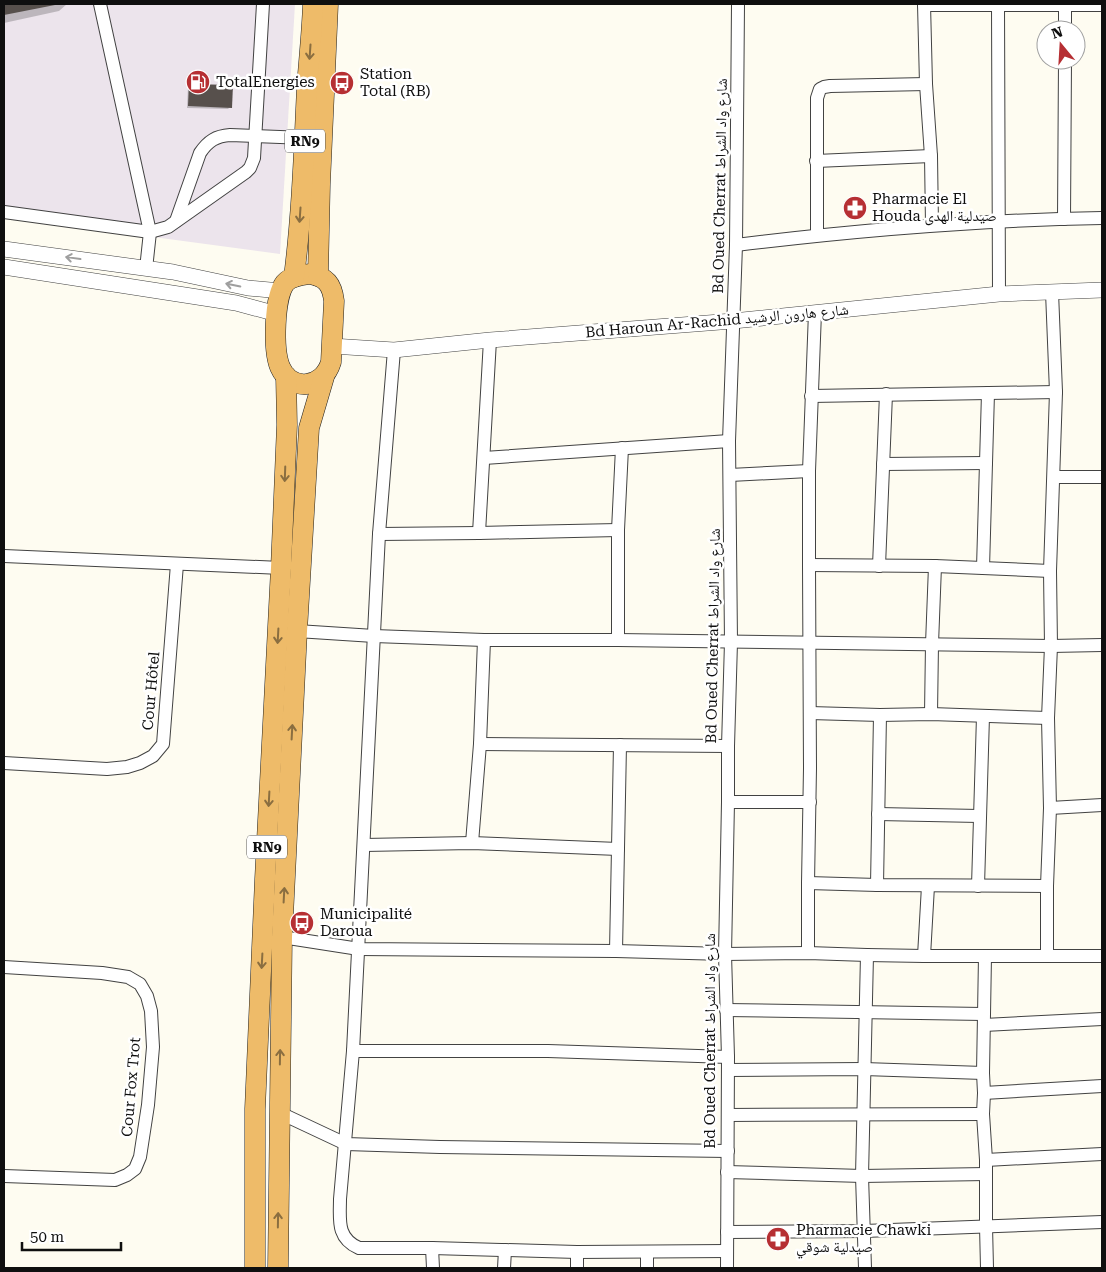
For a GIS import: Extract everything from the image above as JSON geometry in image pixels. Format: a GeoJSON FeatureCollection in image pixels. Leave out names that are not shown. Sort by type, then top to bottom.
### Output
{"type":"FeatureCollection","features":[{"type":"Feature","properties":{"kind":"highway","name":"RN9"},"geometry":{"type":"LineString","coordinates":[[255,1268],[255,1109],[282,568],[287,425],[286,376],[280,367],[278,359],[276,339],[277,314],[298,241],[313,4]]}},
{"type":"Feature","properties":{"kind":"highway","name":"RN9"},"geometry":{"type":"LineString","coordinates":[[278,1268],[282,937],[297,631],[309,428],[324,377],[329,370],[332,346],[333,293],[326,280],[318,276],[328,4]]}},
{"type":"Feature","properties":{"kind":"highway"},"geometry":{"type":"LineString","coordinates":[[287,284],[310,274],[318,276]]}},
{"type":"Feature","properties":{"kind":"highway"},"geometry":{"type":"LineString","coordinates":[[286,376],[300,384],[316,382],[324,377]]}},
{"type":"Feature","properties":{"kind":"street"},"geometry":{"type":"LineString","coordinates":[[100,4],[150,232],[143,288]]}},
{"type":"Feature","properties":{"kind":"street"},"geometry":{"type":"LineString","coordinates":[[4,212],[150,232],[168,227],[246,172],[254,158],[263,4]]}},
{"type":"Feature","properties":{"kind":"street","name":"Bd Oued Cherrat شارع واد الشراط"},"geometry":{"type":"LineString","coordinates":[[727,1268],[728,1057],[725,954],[731,642],[729,441],[736,245],[738,4]]}},
{"type":"Feature","properties":{"kind":"street"},"geometry":{"type":"LineString","coordinates":[[932,225],[924,4],[1102,5]]}},
{"type":"Feature","properties":{"kind":"street"},"geometry":{"type":"LineString","coordinates":[[998,4],[999,294]]}},
{"type":"Feature","properties":{"kind":"street"},"geometry":{"type":"LineString","coordinates":[[1064,20],[1065,5]]}},
{"type":"Feature","properties":{"kind":"street"},"geometry":{"type":"LineString","coordinates":[[1064,70],[1064,218]]}},
{"type":"Feature","properties":{"kind":"street"},"geometry":{"type":"LineString","coordinates":[[817,235],[817,98],[820,89],[830,86],[926,84]]}},
{"type":"Feature","properties":{"kind":"street"},"geometry":{"type":"LineString","coordinates":[[176,221],[200,153],[212,139],[221,136],[255,135],[306,138]]}},
{"type":"Feature","properties":{"kind":"street"},"geometry":{"type":"LineString","coordinates":[[816,161],[931,156]]}},
{"type":"Feature","properties":{"kind":"street"},"geometry":{"type":"LineString","coordinates":[[736,245],[817,235],[932,225],[1064,218],[1102,218]]}},
{"type":"Feature","properties":{"kind":"street"},"geometry":{"type":"LineString","coordinates":[[4,249],[172,272],[248,288],[287,284]]}},
{"type":"Feature","properties":{"kind":"street"},"geometry":{"type":"LineString","coordinates":[[4,267],[236,303],[277,314]]}},
{"type":"Feature","properties":{"kind":"street"},"geometry":{"type":"LineString","coordinates":[[169,292],[172,272]]}},
{"type":"Feature","properties":{"kind":"street","name":"Bd Haroun Ar-Rachid شارع هارون الرشيد"},"geometry":{"type":"LineString","coordinates":[[332,346],[394,350],[490,340],[734,321],[999,294],[1102,290]]}},
{"type":"Feature","properties":{"kind":"street"},"geometry":{"type":"LineString","coordinates":[[1047,956],[1050,808],[1048,718],[1051,646],[1050,571],[1056,392],[1052,292]]}},
{"type":"Feature","properties":{"kind":"street"},"geometry":{"type":"LineString","coordinates":[[808,952],[810,802],[809,471],[815,312]]}},
{"type":"Feature","properties":{"kind":"street"},"geometry":{"type":"LineString","coordinates":[[479,533],[490,340]]}},
{"type":"Feature","properties":{"kind":"street"},"geometry":{"type":"LineString","coordinates":[[394,350],[379,534],[359,949],[353,1052],[339,1222],[344,1236],[351,1244],[359,1248],[577,1252],[726,1251]]}},
{"type":"Feature","properties":{"kind":"street"},"geometry":{"type":"LineString","coordinates":[[811,396],[1056,392]]}},
{"type":"Feature","properties":{"kind":"street"},"geometry":{"type":"LineString","coordinates":[[983,568],[988,393]]}},
{"type":"Feature","properties":{"kind":"street"},"geometry":{"type":"LineString","coordinates":[[879,566],[886,394]]}},
{"type":"Feature","properties":{"kind":"street"},"geometry":{"type":"LineString","coordinates":[[484,458],[729,441]]}},
{"type":"Feature","properties":{"kind":"street"},"geometry":{"type":"LineString","coordinates":[[618,640],[618,530],[622,448]]}},
{"type":"Feature","properties":{"kind":"street"},"geometry":{"type":"LineString","coordinates":[[883,464],[986,463]]}},
{"type":"Feature","properties":{"kind":"street"},"geometry":{"type":"LineString","coordinates":[[730,475],[809,471]]}},
{"type":"Feature","properties":{"kind":"street"},"geometry":{"type":"LineString","coordinates":[[1054,477],[1102,477]]}},
{"type":"Feature","properties":{"kind":"street"},"geometry":{"type":"LineString","coordinates":[[379,534],[618,530]]}},
{"type":"Feature","properties":{"kind":"street"},"geometry":{"type":"LineString","coordinates":[[4,556],[282,568]]}},
{"type":"Feature","properties":{"kind":"street","name":"Cour Hôtel"},"geometry":{"type":"LineString","coordinates":[[4,763],[107,769],[127,767],[153,756],[163,744],[177,564]]}},
{"type":"Feature","properties":{"kind":"street"},"geometry":{"type":"LineString","coordinates":[[809,566],[935,566],[1050,571]]}},
{"type":"Feature","properties":{"kind":"street"},"geometry":{"type":"LineString","coordinates":[[931,714],[935,566]]}},
{"type":"Feature","properties":{"kind":"street"},"geometry":{"type":"LineString","coordinates":[[297,631],[484,640],[1102,645]]}},
{"type":"Feature","properties":{"kind":"street"},"geometry":{"type":"LineString","coordinates":[[472,843],[480,744],[484,640]]}},
{"type":"Feature","properties":{"kind":"street"},"geometry":{"type":"LineString","coordinates":[[810,713],[931,714],[1048,718]]}},
{"type":"Feature","properties":{"kind":"street"},"geometry":{"type":"LineString","coordinates":[[877,885],[880,715]]}},
{"type":"Feature","properties":{"kind":"street"},"geometry":{"type":"LineString","coordinates":[[978,886],[983,716]]}},
{"type":"Feature","properties":{"kind":"street"},"geometry":{"type":"LineString","coordinates":[[480,744],[728,746]]}},
{"type":"Feature","properties":{"kind":"street"},"geometry":{"type":"LineString","coordinates":[[616,951],[620,745]]}},
{"type":"Feature","properties":{"kind":"street"},"geometry":{"type":"LineString","coordinates":[[728,802],[810,802]]}},
{"type":"Feature","properties":{"kind":"street"},"geometry":{"type":"LineString","coordinates":[[1050,808],[1102,805]]}},
{"type":"Feature","properties":{"kind":"street"},"geometry":{"type":"LineString","coordinates":[[878,814],[979,816]]}},
{"type":"Feature","properties":{"kind":"street"},"geometry":{"type":"LineString","coordinates":[[364,845],[472,843],[618,849]]}},
{"type":"Feature","properties":{"kind":"street"},"geometry":{"type":"LineString","coordinates":[[808,883],[1047,886]]}},
{"type":"Feature","properties":{"kind":"street"},"geometry":{"type":"LineString","coordinates":[[924,956],[928,886]]}},
{"type":"Feature","properties":{"kind":"street"},"geometry":{"type":"LineString","coordinates":[[282,937],[359,949],[616,951],[725,954],[808,952],[867,956],[1102,956]]}},
{"type":"Feature","properties":{"kind":"street"},"geometry":{"type":"LineString","coordinates":[[865,1268],[862,1176],[867,956]]}},
{"type":"Feature","properties":{"kind":"street"},"geometry":{"type":"LineString","coordinates":[[985,956],[983,1114],[986,1160],[987,1268]]}},
{"type":"Feature","properties":{"kind":"street","name":"Cour Fox Trot"},"geometry":{"type":"LineString","coordinates":[[4,967],[102,973],[128,977],[140,984],[147,996],[151,1012],[153,1048],[148,1105],[140,1157],[135,1169],[115,1180],[4,1176]]}},
{"type":"Feature","properties":{"kind":"street"},"geometry":{"type":"LineString","coordinates":[[726,1010],[867,1013],[984,1019],[1102,1019]]}},
{"type":"Feature","properties":{"kind":"street"},"geometry":{"type":"LineString","coordinates":[[353,1052],[548,1051],[728,1057]]}},
{"type":"Feature","properties":{"kind":"street"},"geometry":{"type":"LineString","coordinates":[[728,1070],[864,1069],[983,1073]]}},
{"type":"Feature","properties":{"kind":"street"},"geometry":{"type":"LineString","coordinates":[[984,1093],[1102,1086]]}},
{"type":"Feature","properties":{"kind":"street"},"geometry":{"type":"LineString","coordinates":[[280,1113],[346,1144],[728,1151]]}},
{"type":"Feature","properties":{"kind":"street"},"geometry":{"type":"LineString","coordinates":[[728,1115],[983,1114]]}},
{"type":"Feature","properties":{"kind":"street"},"geometry":{"type":"LineString","coordinates":[[986,1160],[1102,1154]]}},
{"type":"Feature","properties":{"kind":"street"},"geometry":{"type":"LineString","coordinates":[[728,1172],[862,1176],[986,1174]]}},
{"type":"Feature","properties":{"kind":"street"},"geometry":{"type":"LineString","coordinates":[[727,1232],[864,1231],[1102,1222]]}},
{"type":"Feature","properties":{"kind":"street"},"geometry":{"type":"LineString","coordinates":[[432,1248],[433,1268]]}},
{"type":"Feature","properties":{"kind":"street"},"geometry":{"type":"LineString","coordinates":[[504,1250],[504,1268]]}},
{"type":"Feature","properties":{"kind":"street"},"geometry":{"type":"LineString","coordinates":[[577,1252],[577,1268]]}},
{"type":"Feature","properties":{"kind":"street"},"geometry":{"type":"LineString","coordinates":[[647,1252],[647,1268]]}},
{"type":"Feature","properties":{"kind":"shaded area"},"geometry":{"type":"Polygon","coordinates":[[[4,4],[295,4],[280,254],[4,217],[4,4]]]}},
{"type":"Feature","properties":{"kind":"building"},"geometry":{"type":"Polygon","coordinates":[[[4,4],[55,4],[55,5],[4,15],[4,4]]]}},
{"type":"Feature","properties":{"kind":"building"},"geometry":{"type":"Polygon","coordinates":[[[189,84],[233,85],[232,108],[188,106],[189,84]]]}},
{"type":"Feature","properties":{"kind":"place","name":"TotalEnergies"},"geometry":{"type":"Point","coordinates":[198,82]}},
{"type":"Feature","properties":{"kind":"place","name":"Station Total (RB)"},"geometry":{"type":"Point","coordinates":[342,83]}},
{"type":"Feature","properties":{"kind":"place","name":"Pharmacie El Houda صيدلية الهدى"},"geometry":{"type":"Point","coordinates":[855,208]}},
{"type":"Feature","properties":{"kind":"place","name":"Municipalité Daroua"},"geometry":{"type":"Point","coordinates":[302,923]}},
{"type":"Feature","properties":{"kind":"place","name":"Pharmacie Chawki صيدلية شوقي"},"geometry":{"type":"Point","coordinates":[778,1239]}}]}
